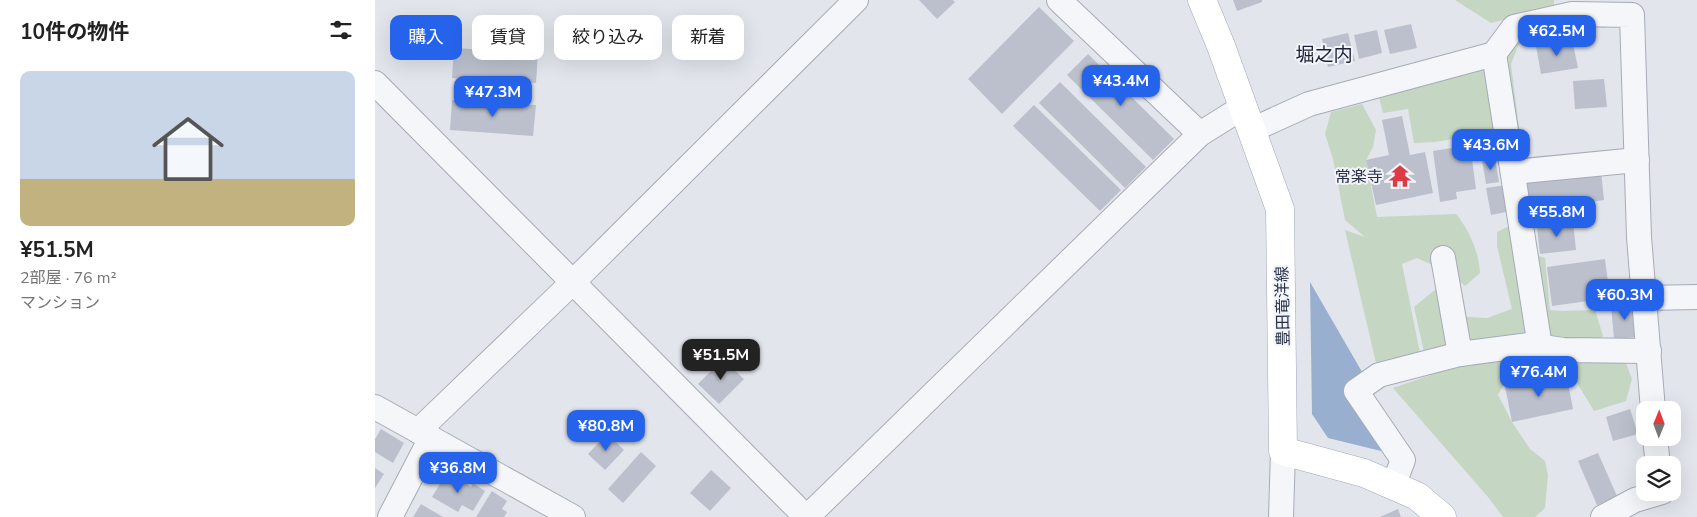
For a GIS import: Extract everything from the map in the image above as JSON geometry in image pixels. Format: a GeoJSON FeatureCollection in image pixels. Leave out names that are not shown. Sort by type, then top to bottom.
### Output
{"type":"FeatureCollection","features":[{"type":"Feature","properties":{"kind":"main road","name":"豊田竜洋線"},"geometry":{"type":"LineString","coordinates":[[1202,0],[1248,118],[1280,209],[1283,451]]}},
{"type":"Feature","properties":{"kind":"main road"},"geometry":{"type":"LineString","coordinates":[[1283,451],[1364,473],[1417,496],[1442,517]]}},
{"type":"Feature","properties":{"kind":"street"},"geometry":{"type":"LineString","coordinates":[[390,517],[424,435],[573,282],[856,0]]}},
{"type":"Feature","properties":{"kind":"street"},"geometry":{"type":"LineString","coordinates":[[1059,0],[1199,134]]}},
{"type":"Feature","properties":{"kind":"street"},"geometry":{"type":"LineString","coordinates":[[375,83],[807,517],[1199,134],[1248,118],[1309,104],[1494,54],[1514,27],[1572,7],[1632,15],[1643,298],[1652,401]]}},
{"type":"Feature","properties":{"kind":"street"},"geometry":{"type":"LineString","coordinates":[[1494,54],[1541,347]]}},
{"type":"Feature","properties":{"kind":"street"},"geometry":{"type":"LineString","coordinates":[[1513,172],[1637,160]]}},
{"type":"Feature","properties":{"kind":"street"},"geometry":{"type":"LineString","coordinates":[[1443,258],[1459,354]]}},
{"type":"Feature","properties":{"kind":"street"},"geometry":{"type":"LineString","coordinates":[[1643,298],[1697,297]]}},
{"type":"Feature","properties":{"kind":"street"},"geometry":{"type":"LineString","coordinates":[[1393,486],[1403,460],[1356,391],[1379,375],[1459,354],[1528,345],[1563,350],[1649,351]]}},
{"type":"Feature","properties":{"kind":"street"},"geometry":{"type":"LineString","coordinates":[[375,408],[562,515]]}},
{"type":"Feature","properties":{"kind":"street"},"geometry":{"type":"LineString","coordinates":[[1281,517],[1283,451]]}},
{"type":"Feature","properties":{"kind":"street"},"geometry":{"type":"LineString","coordinates":[[1603,517],[1636,500]]}},
{"type":"Feature","properties":{"kind":"green space"},"geometry":{"type":"Polygon","coordinates":[[[1455,0],[1554,0],[1554,7],[1491,23],[1455,0]]]}},
{"type":"Feature","properties":{"kind":"green space"},"geometry":{"type":"Polygon","coordinates":[[[1606,18],[1605,28],[1587,26],[1533,33],[1518,46],[1511,64],[1523,159],[1512,160],[1501,147],[1485,153],[1481,134],[1435,142],[1414,143],[1408,109],[1383,113],[1378,93],[1485,64],[1514,27],[1606,18]]]}},
{"type":"Feature","properties":{"kind":"green space"},"geometry":{"type":"Polygon","coordinates":[[[1362,104],[1376,130],[1373,147],[1366,160],[1377,217],[1456,214],[1473,242],[1478,257],[1480,273],[1465,286],[1450,273],[1417,258],[1402,264],[1420,353],[1376,363],[1345,230],[1365,237],[1345,220],[1333,159],[1325,134],[1331,112],[1362,104]]]}},
{"type":"Feature","properties":{"kind":"green space"},"geometry":{"type":"Polygon","coordinates":[[[1524,219],[1540,342],[1424,352],[1414,307],[1441,285],[1452,316],[1487,318],[1512,309],[1497,246],[1497,232],[1524,219]]]}},
{"type":"Feature","properties":{"kind":"green space"},"geometry":{"type":"Polygon","coordinates":[[[1536,255],[1545,258],[1550,310],[1595,310],[1603,336],[1597,344],[1546,342],[1536,255]]]}},
{"type":"Feature","properties":{"kind":"green space"},"geometry":{"type":"Polygon","coordinates":[[[1519,349],[1624,358],[1632,379],[1626,401],[1594,411],[1571,373],[1510,373],[1498,395],[1512,422],[1530,449],[1545,461],[1548,475],[1545,508],[1535,517],[1503,517],[1488,497],[1393,388],[1463,364],[1519,349]]]}},
{"type":"Feature","properties":{"kind":"water"},"geometry":{"type":"Polygon","coordinates":[[[1310,282],[1365,377],[1385,452],[1328,438],[1312,414],[1310,282]]]}},
{"type":"Feature","properties":{"kind":"building"},"geometry":{"type":"Polygon","coordinates":[[[919,0],[953,0],[955,2],[937,19],[919,0]]]}},
{"type":"Feature","properties":{"kind":"building"},"geometry":{"type":"Polygon","coordinates":[[[1233,0],[1262,0],[1262,2],[1237,11],[1233,0]]]}},
{"type":"Feature","properties":{"kind":"building"},"geometry":{"type":"Polygon","coordinates":[[[1039,7],[1074,41],[1002,114],[968,79],[1039,7]]]}},
{"type":"Feature","properties":{"kind":"building"},"geometry":{"type":"Polygon","coordinates":[[[1411,24],[1417,48],[1390,54],[1384,30],[1411,24]]]}},
{"type":"Feature","properties":{"kind":"building"},"geometry":{"type":"Polygon","coordinates":[[[1377,30],[1382,53],[1359,59],[1354,35],[1377,30]]]}},
{"type":"Feature","properties":{"kind":"building"},"geometry":{"type":"Polygon","coordinates":[[[1348,33],[1355,61],[1328,67],[1322,39],[1348,33]]]}},
{"type":"Feature","properties":{"kind":"building"},"geometry":{"type":"Polygon","coordinates":[[[1572,39],[1578,68],[1541,74],[1536,46],[1572,39]]]}},
{"type":"Feature","properties":{"kind":"building"},"geometry":{"type":"Polygon","coordinates":[[[462,48],[472,49],[472,60],[538,60],[536,83],[452,78],[453,60],[462,60],[462,48]]]}},
{"type":"Feature","properties":{"kind":"building"},"geometry":{"type":"Polygon","coordinates":[[[1088,54],[1174,139],[1153,160],[1067,75],[1088,54]]]}},
{"type":"Feature","properties":{"kind":"building"},"geometry":{"type":"Polygon","coordinates":[[[1604,79],[1607,107],[1575,109],[1573,81],[1604,79]]]}},
{"type":"Feature","properties":{"kind":"building"},"geometry":{"type":"Polygon","coordinates":[[[1060,82],[1146,167],[1125,188],[1039,103],[1060,82]]]}},
{"type":"Feature","properties":{"kind":"building"},"geometry":{"type":"Polygon","coordinates":[[[452,100],[536,105],[533,136],[450,130],[452,100]]]}},
{"type":"Feature","properties":{"kind":"building"},"geometry":{"type":"Polygon","coordinates":[[[1034,105],[1121,190],[1100,211],[1013,126],[1034,105]]]}},
{"type":"Feature","properties":{"kind":"building","name":"常楽寺"},"geometry":{"type":"Polygon","coordinates":[[[1402,116],[1410,155],[1425,152],[1433,193],[1376,205],[1366,160],[1389,155],[1382,120],[1402,116]]]}},
{"type":"Feature","properties":{"kind":"building"},"geometry":{"type":"Polygon","coordinates":[[[1470,145],[1476,189],[1456,192],[1457,199],[1440,202],[1433,151],[1470,145]]]}},
{"type":"Feature","properties":{"kind":"building"},"geometry":{"type":"Polygon","coordinates":[[[1495,158],[1499,182],[1486,184],[1482,160],[1495,158]]]}},
{"type":"Feature","properties":{"kind":"building"},"geometry":{"type":"Polygon","coordinates":[[[1601,171],[1604,200],[1583,203],[1584,211],[1530,218],[1526,180],[1601,171]]]}},
{"type":"Feature","properties":{"kind":"building"},"geometry":{"type":"Polygon","coordinates":[[[1506,185],[1511,211],[1491,215],[1486,188],[1506,185]]]}},
{"type":"Feature","properties":{"kind":"building"},"geometry":{"type":"Polygon","coordinates":[[[1573,222],[1576,250],[1540,254],[1537,227],[1573,222]]]}},
{"type":"Feature","properties":{"kind":"building"},"geometry":{"type":"Polygon","coordinates":[[[1605,259],[1610,298],[1552,306],[1547,267],[1605,259]]]}},
{"type":"Feature","properties":{"kind":"building"},"geometry":{"type":"Polygon","coordinates":[[[1636,303],[1639,337],[1614,339],[1611,305],[1636,303]]]}},
{"type":"Feature","properties":{"kind":"building"},"geometry":{"type":"Polygon","coordinates":[[[723,359],[744,379],[719,404],[698,384],[723,359]]]}},
{"type":"Feature","properties":{"kind":"building"},"geometry":{"type":"Polygon","coordinates":[[[1566,373],[1573,409],[1512,422],[1505,386],[1566,373]]]}},
{"type":"Feature","properties":{"kind":"building"},"geometry":{"type":"Polygon","coordinates":[[[1630,409],[1636,428],[1636,435],[1613,441],[1606,417],[1630,409]]]}},
{"type":"Feature","properties":{"kind":"building"},"geometry":{"type":"Polygon","coordinates":[[[381,429],[404,443],[393,463],[375,452],[375,439],[381,429]]]}},
{"type":"Feature","properties":{"kind":"building"},"geometry":{"type":"Polygon","coordinates":[[[607,434],[624,450],[605,470],[588,454],[607,434]]]}},
{"type":"Feature","properties":{"kind":"building"},"geometry":{"type":"Polygon","coordinates":[[[641,452],[656,466],[623,503],[608,489],[641,452]]]}},
{"type":"Feature","properties":{"kind":"building"},"geometry":{"type":"Polygon","coordinates":[[[1598,453],[1617,496],[1597,505],[1578,461],[1598,453]]]}},
{"type":"Feature","properties":{"kind":"building"},"geometry":{"type":"Polygon","coordinates":[[[375,468],[384,474],[375,488],[375,468]]]}},
{"type":"Feature","properties":{"kind":"building"},"geometry":{"type":"Polygon","coordinates":[[[711,470],[731,488],[710,511],[690,493],[711,470]]]}},
{"type":"Feature","properties":{"kind":"building"},"geometry":{"type":"Polygon","coordinates":[[[447,472],[471,487],[473,483],[485,491],[473,511],[462,505],[458,512],[432,497],[447,472]]]}},
{"type":"Feature","properties":{"kind":"building"},"geometry":{"type":"Polygon","coordinates":[[[492,491],[507,501],[502,509],[507,512],[504,517],[476,517],[492,491]]]}},
{"type":"Feature","properties":{"kind":"building"},"geometry":{"type":"Polygon","coordinates":[[[421,504],[443,517],[413,517],[421,504]]]}},
{"type":"Feature","properties":{"kind":"building"},"geometry":{"type":"Polygon","coordinates":[[[1398,509],[1401,517],[1380,517],[1398,509]]]}},
{"type":"Feature","properties":{"kind":"place","name":"常楽寺"},"geometry":{"type":"Point","coordinates":[1400,176]}},
{"type":"Feature","properties":{"kind":"district","name":"堀之内"},"geometry":{"type":"Point","coordinates":[1324,54]}}]}
